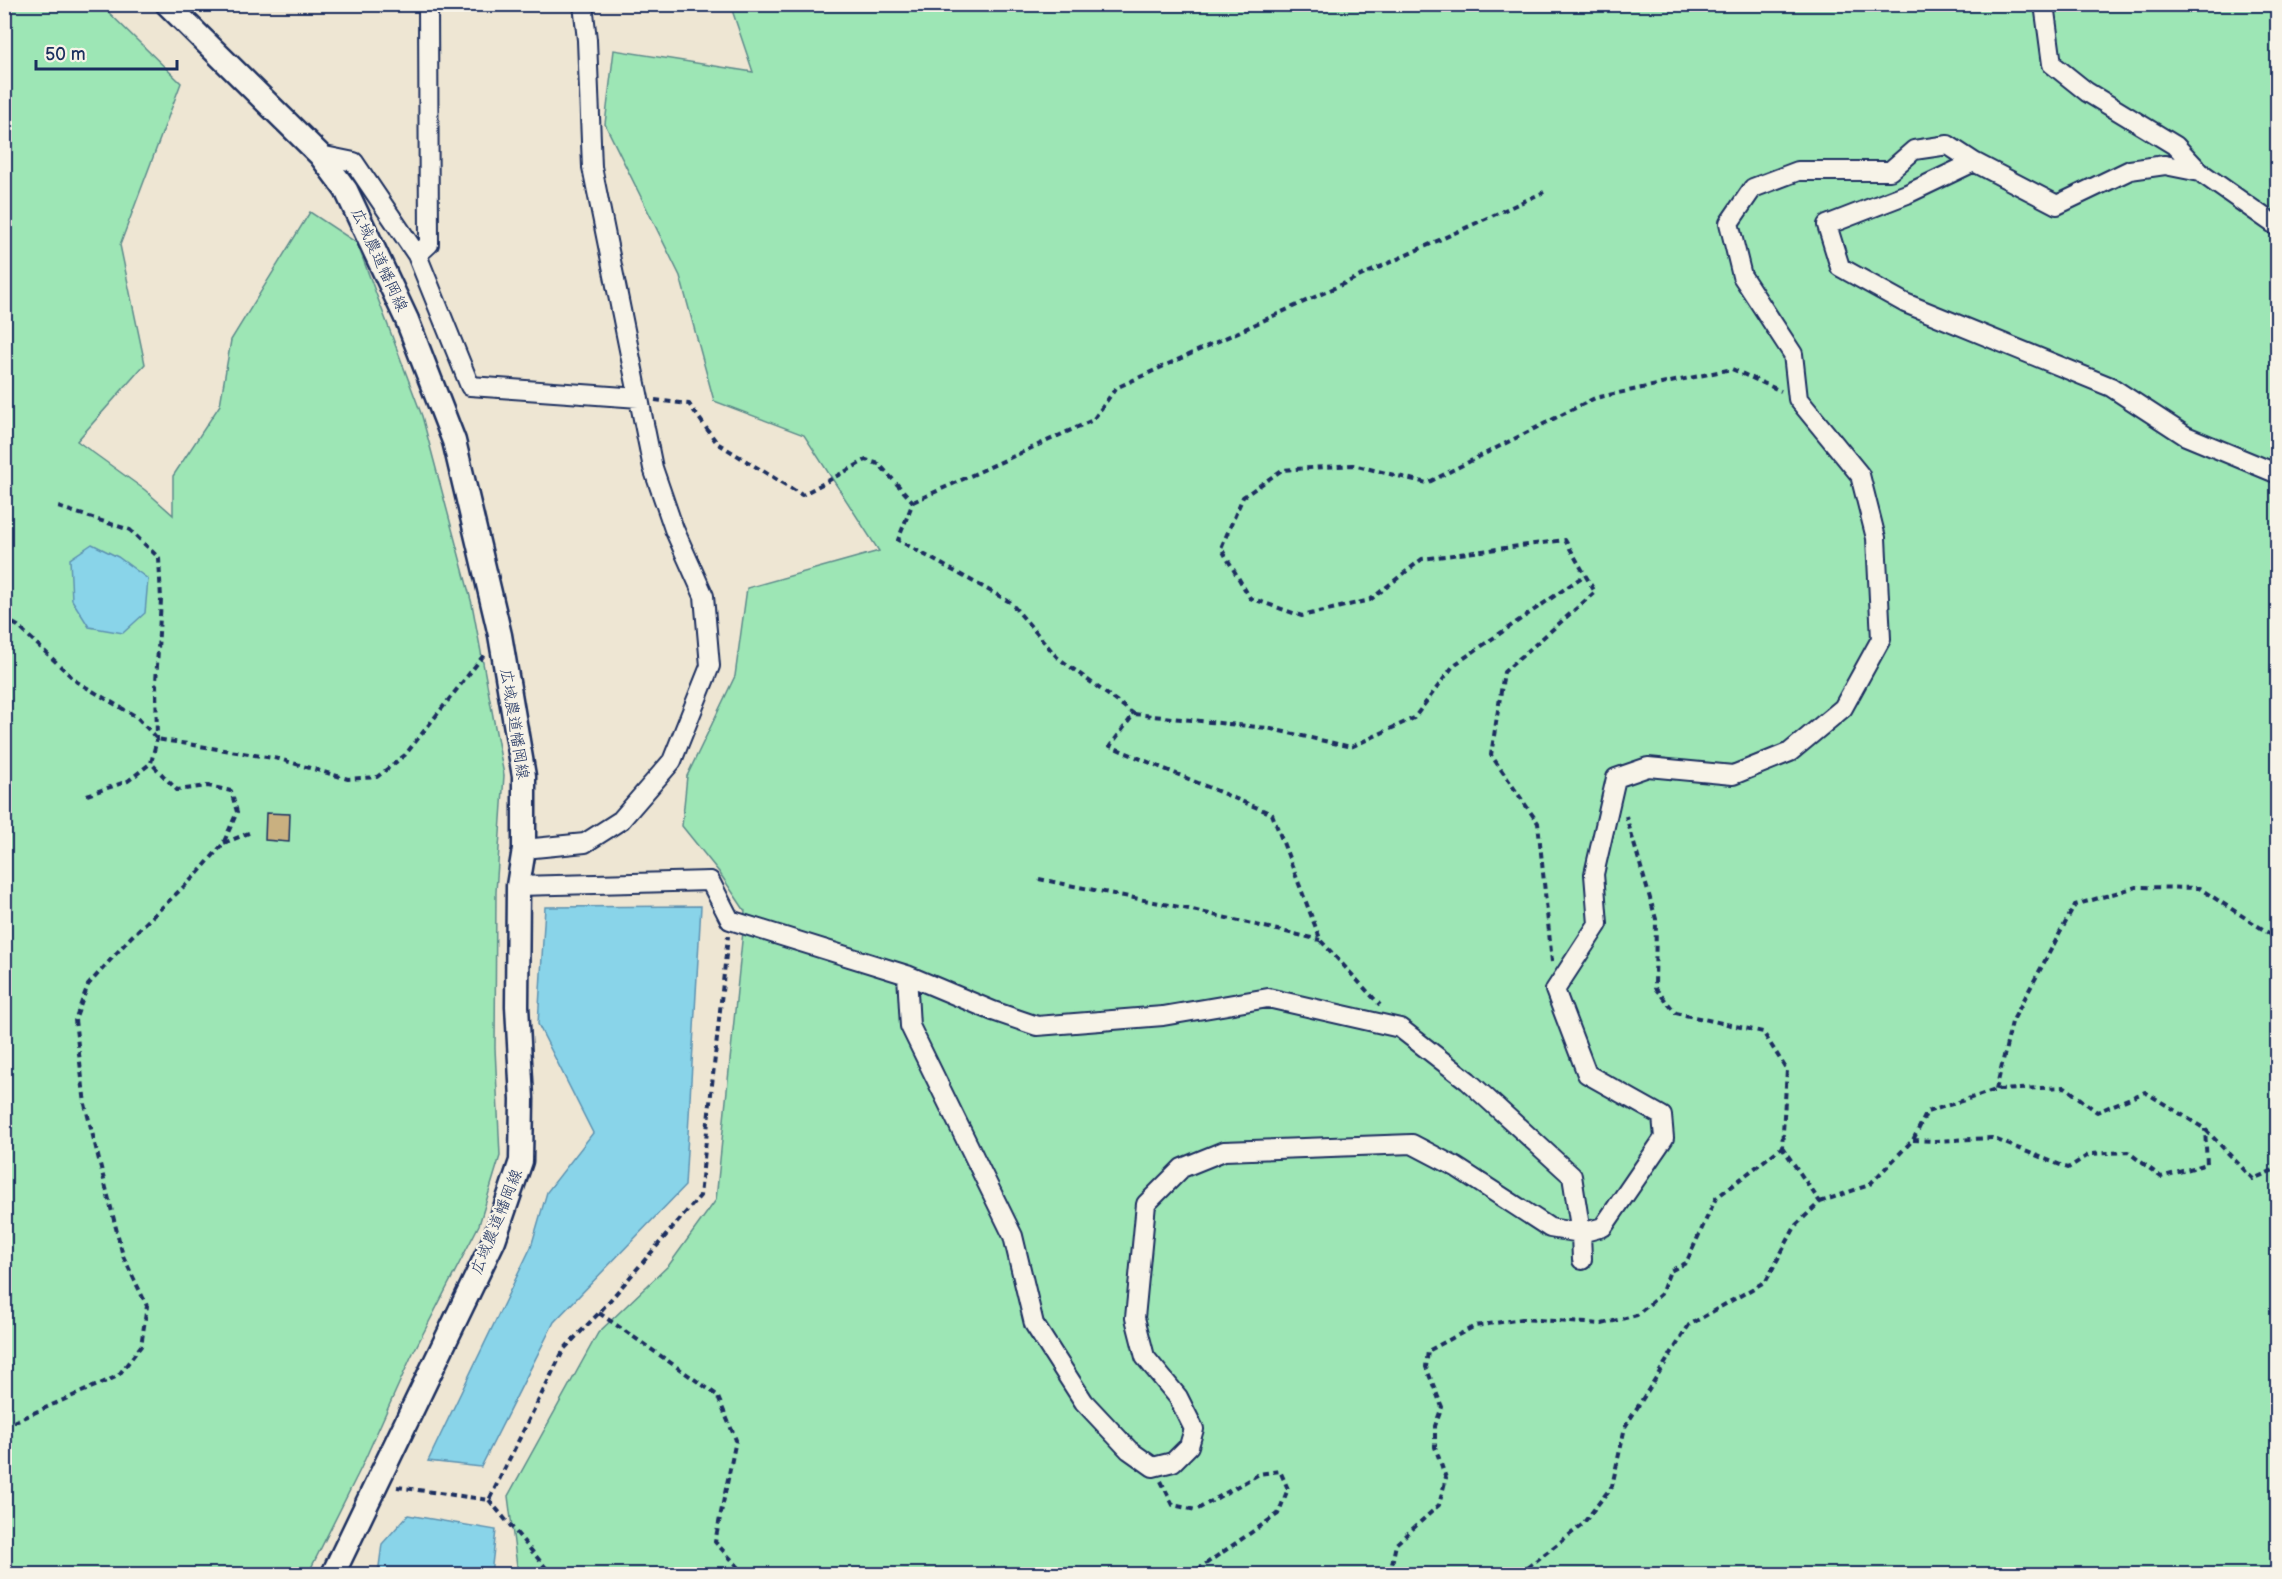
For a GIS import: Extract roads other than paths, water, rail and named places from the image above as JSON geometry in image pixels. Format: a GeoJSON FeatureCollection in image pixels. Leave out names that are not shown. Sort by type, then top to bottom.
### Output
{"type":"FeatureCollection","features":[{"type":"Feature","properties":{"kind":"street","name":"広域農道幡岡線"},"geometry":{"type":"LineString","coordinates":[[167,4],[320,155],[346,190],[407,320],[454,441],[500,635],[524,776],[524,849],[518,885],[517,1006],[522,1099],[521,1161],[494,1240],[333,1575]]}},
{"type":"Feature","properties":{"kind":"street"},"geometry":{"type":"LineString","coordinates":[[417,255],[429,244],[428,4]]}},
{"type":"Feature","properties":{"kind":"street"},"geometry":{"type":"LineString","coordinates":[[524,849],[585,843],[621,820],[672,760],[710,666],[704,596],[674,529],[653,468],[592,167],[587,40],[583,4]]}},
{"type":"Feature","properties":{"kind":"street"},"geometry":{"type":"LineString","coordinates":[[2044,4],[2052,64],[2087,92],[2176,146],[2200,172],[2277,227]]}},
{"type":"Feature","properties":{"kind":"street"},"geometry":{"type":"LineString","coordinates":[[907,975],[909,1026],[1013,1236],[1034,1324],[1084,1402],[1129,1450],[1153,1467],[1173,1462],[1189,1446],[1194,1429],[1178,1397],[1145,1357],[1135,1318],[1146,1204],[1182,1168],[1224,1151],[1412,1144],[1456,1167],[1550,1228],[1581,1233],[1603,1227],[1664,1138],[1662,1116],[1587,1074],[1555,990],[1598,924],[1594,874],[1616,778],[1647,767],[1733,775],[1790,752],[1844,708],[1881,639],[1876,538],[1860,475],[1798,399],[1793,354],[1742,276],[1729,223],[1753,188],[1798,171],[1890,171],[1914,150],[1948,145],[1974,162],[2057,205],[2130,170],[2165,165],[2200,172]]}},
{"type":"Feature","properties":{"kind":"street"},"geometry":{"type":"LineString","coordinates":[[320,155],[354,162],[417,255],[470,386],[639,398]]}},
{"type":"Feature","properties":{"kind":"street"},"geometry":{"type":"LineString","coordinates":[[1974,162],[1907,194],[1827,225],[1840,267],[1905,303],[2110,387],[2186,436],[2277,474]]}},
{"type":"Feature","properties":{"kind":"street"},"geometry":{"type":"LineString","coordinates":[[518,885],[710,881],[730,920],[907,975],[993,1011],[1037,1026],[1162,1016],[1268,998],[1400,1028],[1468,1081],[1572,1176],[1581,1233],[1582,1260]]}},
{"type":"Feature","properties":{"kind":"water"},"geometry":{"type":"Polygon","coordinates":[[[92,544],[118,557],[148,579],[145,613],[123,633],[89,627],[72,600],[70,559],[92,544]]]}},
{"type":"Feature","properties":{"kind":"water"},"geometry":{"type":"Polygon","coordinates":[[[701,906],[685,1186],[554,1322],[481,1467],[428,1461],[531,1247],[547,1192],[593,1133],[538,1024],[545,907],[701,906]]]}},
{"type":"Feature","properties":{"kind":"water"},"geometry":{"type":"Polygon","coordinates":[[[408,1515],[496,1530],[491,1574],[378,1574],[382,1544],[408,1515]]]}}]}
